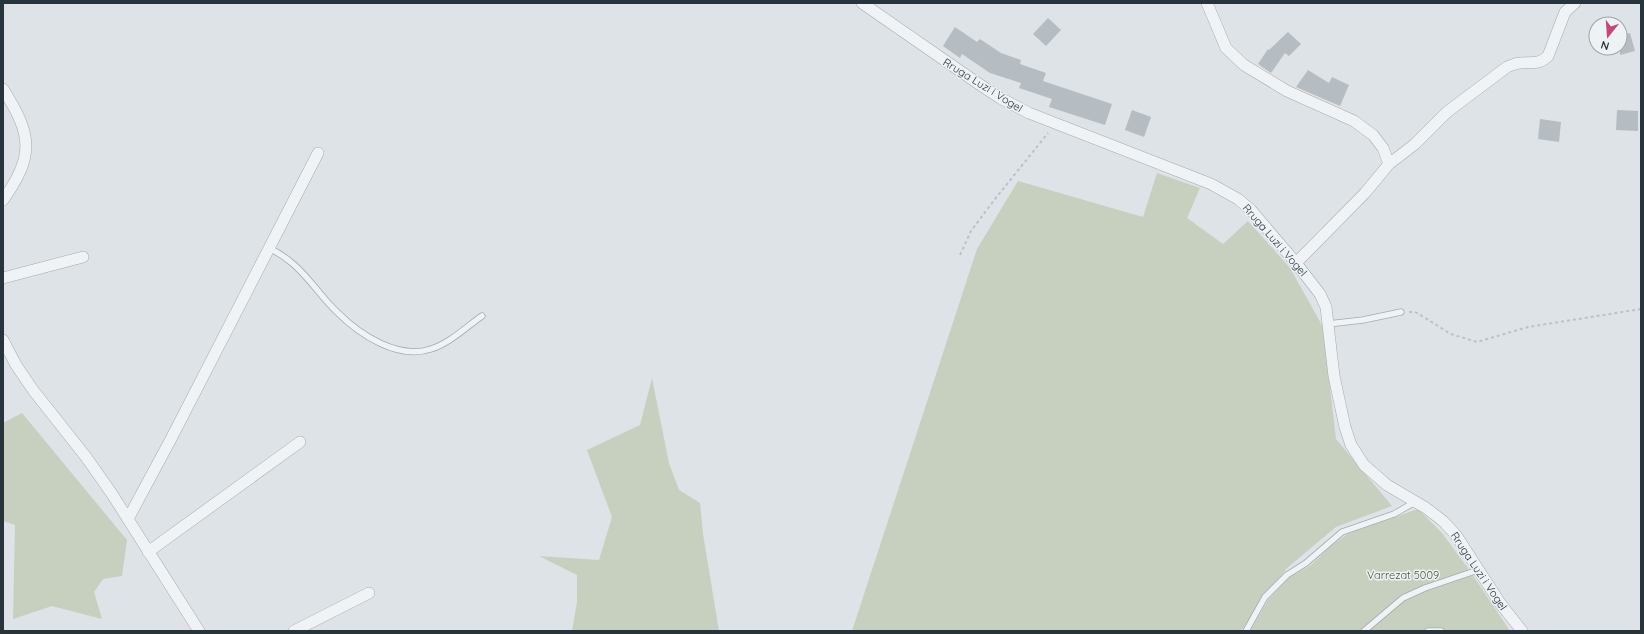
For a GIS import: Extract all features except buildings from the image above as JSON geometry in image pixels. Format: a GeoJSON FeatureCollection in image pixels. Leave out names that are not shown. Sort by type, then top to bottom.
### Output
{"type":"FeatureCollection","features":[{"type":"Feature","properties":{"kind":"street","name":"Rruga Luzi i Vogel"},"geometry":{"type":"LineString","coordinates":[[862,3],[897,29],[1000,98],[1055,124],[1112,145],[1225,191],[1251,210],[1320,294],[1326,307],[1334,376],[1345,428],[1351,445],[1364,465],[1386,485],[1426,508],[1443,521],[1456,535],[1500,603],[1522,631]]}},
{"type":"Feature","properties":{"kind":"street"},"geometry":{"type":"LineString","coordinates":[[1207,3],[1226,48],[1244,65],[1287,91],[1354,121],[1373,135],[1383,148],[1389,164]]}},
{"type":"Feature","properties":{"kind":"street"},"geometry":{"type":"LineString","coordinates":[[1296,263],[1365,193],[1389,164],[1416,144],[1447,112],[1508,66],[1518,63],[1536,64],[1543,61],[1548,56],[1553,46],[1565,12],[1575,3]]}},
{"type":"Feature","properties":{"kind":"street"},"geometry":{"type":"LineString","coordinates":[[3,89],[22,122],[26,137],[27,149],[20,174],[3,200]]}},
{"type":"Feature","properties":{"kind":"street"},"geometry":{"type":"LineString","coordinates":[[128,519],[318,153]]}},
{"type":"Feature","properties":{"kind":"street"},"geometry":{"type":"LineString","coordinates":[[3,278],[83,257]]}},
{"type":"Feature","properties":{"kind":"street"},"geometry":{"type":"LineString","coordinates":[[3,340],[16,365],[32,390],[86,457],[128,519],[199,631]]}},
{"type":"Feature","properties":{"kind":"street"},"geometry":{"type":"LineString","coordinates":[[148,552],[300,442]]}},
{"type":"Feature","properties":{"kind":"street"},"geometry":{"type":"LineString","coordinates":[[294,631],[369,593]]}},
{"type":"Feature","properties":{"kind":"lane"},"geometry":{"type":"LineString","coordinates":[[269,248],[293,264],[337,313],[352,326],[391,348],[402,351],[418,352],[432,349],[445,342],[482,316]]}},
{"type":"Feature","properties":{"kind":"lane"},"geometry":{"type":"LineString","coordinates":[[1328,324],[1363,320],[1401,312]]}},
{"type":"Feature","properties":{"kind":"lane"},"geometry":{"type":"LineString","coordinates":[[1246,631],[1265,597],[1287,574],[1306,563],[1342,532],[1394,514],[1416,502]]}},
{"type":"Feature","properties":{"kind":"lane"},"geometry":{"type":"LineString","coordinates":[[1364,631],[1403,598],[1425,588],[1478,570]]}},
{"type":"Feature","properties":{"kind":"lane"},"geometry":{"type":"LineString","coordinates":[[1428,631],[1441,631]]}},
{"type":"Feature","properties":{"kind":"path"},"geometry":{"type":"LineString","coordinates":[[960,255],[971,231],[1055,124]]}},
{"type":"Feature","properties":{"kind":"path"},"geometry":{"type":"LineString","coordinates":[[1401,312],[1415,312],[1451,334],[1477,342],[1528,327],[1641,309]]}},
{"type":"Feature","properties":{"kind":"green space"},"geometry":{"type":"Polygon","coordinates":[[[1157,173],[1200,188],[1187,218],[1223,244],[1248,221],[1290,268],[1323,327],[1336,439],[1392,506],[1336,527],[1287,568],[1241,631],[852,631],[977,249],[1018,181],[1143,217],[1157,173]]]}},
{"type":"Feature","properties":{"kind":"green space"},"geometry":{"type":"Polygon","coordinates":[[[652,378],[669,463],[679,490],[700,503],[703,534],[719,631],[572,631],[577,602],[577,575],[539,556],[599,560],[612,517],[587,450],[640,425],[652,378]]]}},
{"type":"Feature","properties":{"kind":"green space"},"geometry":{"type":"Polygon","coordinates":[[[22,413],[127,540],[122,576],[103,579],[94,592],[102,619],[52,606],[13,619],[15,525],[3,521],[3,423],[22,413]]]}},
{"type":"Feature","properties":{"kind":"green space","name":"Varrezat 5009"},"geometry":{"type":"Polygon","coordinates":[[[1418,509],[1442,533],[1470,571],[1510,631],[1250,631],[1268,600],[1287,579],[1311,565],[1331,546],[1349,533],[1418,509]]]}}]}
